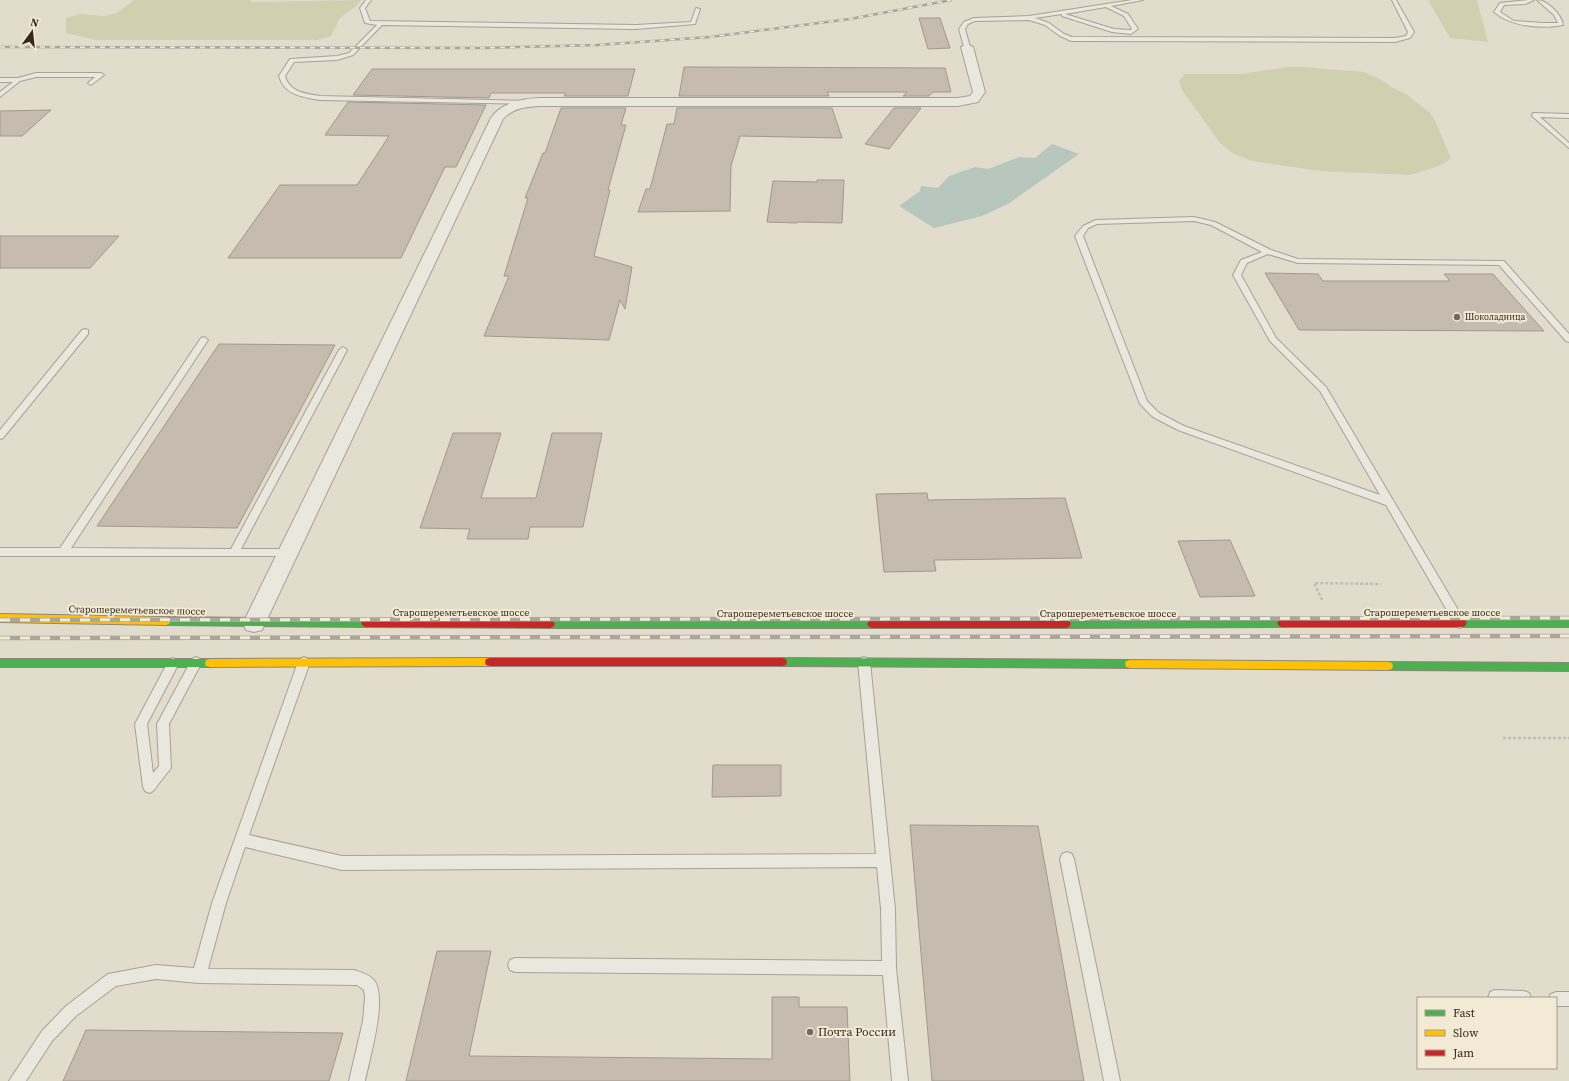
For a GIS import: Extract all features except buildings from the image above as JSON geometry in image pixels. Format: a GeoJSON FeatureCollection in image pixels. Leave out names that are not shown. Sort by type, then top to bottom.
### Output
{"type":"FeatureCollection","features":[{"type":"Feature","properties":{"kind":"main road","name":"Старошереметьевское шоссе"},"geometry":{"type":"LineString","coordinates":[[0,618],[254,623],[1569,623]]}},
{"type":"Feature","properties":{"kind":"main road"},"geometry":{"type":"LineString","coordinates":[[0,663],[864,662],[1569,667]]}},
{"type":"Feature","properties":{"kind":"street"},"geometry":{"type":"LineString","coordinates":[[254,623],[497,118],[502,111],[511,106],[523,103],[540,102],[958,102],[974,99],[979,92],[967,47]]}},
{"type":"Feature","properties":{"kind":"lane"},"geometry":{"type":"LineString","coordinates":[[369,0],[362,8],[368,23],[636,27],[693,23],[698,9]]}},
{"type":"Feature","properties":{"kind":"lane"},"geometry":{"type":"LineString","coordinates":[[967,47],[962,29],[966,23],[984,18],[1029,18],[1141,0]]}},
{"type":"Feature","properties":{"kind":"lane"},"geometry":{"type":"LineString","coordinates":[[1029,18],[1047,24],[1062,35],[1072,39],[1395,40],[1408,37],[1411,32],[1394,0]]}},
{"type":"Feature","properties":{"kind":"lane"},"geometry":{"type":"LineString","coordinates":[[1532,0],[1525,3],[1502,4],[1497,12],[1513,22],[1543,25],[1561,24],[1556,14],[1539,0]]}},
{"type":"Feature","properties":{"kind":"lane"},"geometry":{"type":"LineString","coordinates":[[1059,14],[1076,17],[1107,30],[1131,32],[1135,29],[1126,15],[1107,6]]}},
{"type":"Feature","properties":{"kind":"lane"},"geometry":{"type":"LineString","coordinates":[[381,23],[352,54],[337,58],[292,60],[282,76],[285,84],[295,92],[320,98],[540,102]]}},
{"type":"Feature","properties":{"kind":"lane"},"geometry":{"type":"LineString","coordinates":[[0,80],[18,80],[36,75],[101,75],[91,83]]}},
{"type":"Feature","properties":{"kind":"lane"},"geometry":{"type":"LineString","coordinates":[[0,94],[18,80]]}},
{"type":"Feature","properties":{"kind":"lane"},"geometry":{"type":"LineString","coordinates":[[1569,116],[1534,115],[1569,146]]}},
{"type":"Feature","properties":{"kind":"lane"},"geometry":{"type":"LineString","coordinates":[[1389,502],[1181,428],[1156,416],[1143,402],[1079,236],[1085,227],[1096,222],[1194,219],[1213,223],[1268,252],[1298,262],[1501,263],[1569,339]]}},
{"type":"Feature","properties":{"kind":"lane"},"geometry":{"type":"LineString","coordinates":[[1268,252],[1244,262],[1237,275],[1273,339],[1323,389],[1460,623]]}},
{"type":"Feature","properties":{"kind":"lane"},"geometry":{"type":"LineString","coordinates":[[0,436],[85,332]]}},
{"type":"Feature","properties":{"kind":"lane"},"geometry":{"type":"LineString","coordinates":[[62,553],[204,340]]}},
{"type":"Feature","properties":{"kind":"lane"},"geometry":{"type":"LineString","coordinates":[[234,553],[343,350]]}},
{"type":"Feature","properties":{"kind":"lane"},"geometry":{"type":"LineString","coordinates":[[0,552],[288,553]]}},
{"type":"Feature","properties":{"kind":"lane"},"geometry":{"type":"LineString","coordinates":[[173,663],[141,724],[149,787],[165,768],[163,724],[196,662]]}},
{"type":"Feature","properties":{"kind":"lane"},"geometry":{"type":"LineString","coordinates":[[199,976],[220,903],[241,840],[304,662]]}},
{"type":"Feature","properties":{"kind":"lane"},"geometry":{"type":"LineString","coordinates":[[864,662],[888,909],[890,968],[900,1081]]}},
{"type":"Feature","properties":{"kind":"lane"},"geometry":{"type":"LineString","coordinates":[[241,840],[342,863],[883,860]]}},
{"type":"Feature","properties":{"kind":"lane"},"geometry":{"type":"LineString","coordinates":[[1067,859],[1112,1081]]}},
{"type":"Feature","properties":{"kind":"lane"},"geometry":{"type":"LineString","coordinates":[[515,965],[890,968]]}},
{"type":"Feature","properties":{"kind":"lane"},"geometry":{"type":"LineString","coordinates":[[17,1081],[46,1036],[71,1011],[113,979],[156,972],[199,976],[354,978],[365,982],[371,988],[374,1004],[357,1081]]}},
{"type":"Feature","properties":{"kind":"lane"},"geometry":{"type":"LineString","coordinates":[[1557,999],[1569,999]]}},
{"type":"Feature","properties":{"kind":"path"},"geometry":{"type":"LineString","coordinates":[[1327,583],[1381,584]]}},
{"type":"Feature","properties":{"kind":"path"},"geometry":{"type":"LineString","coordinates":[[1503,738],[1569,738]]}},
{"type":"Feature","properties":{"kind":"green space"},"geometry":{"type":"Polygon","coordinates":[[[134,0],[250,0],[251,2],[361,0],[355,7],[340,18],[331,36],[317,40],[96,40],[66,33],[66,18],[80,14],[104,16],[117,13],[134,0]]]}},
{"type":"Feature","properties":{"kind":"green space"},"geometry":{"type":"Polygon","coordinates":[[[1428,0],[1477,0],[1488,42],[1450,38],[1428,0]]]}},
{"type":"Feature","properties":{"kind":"green space"},"geometry":{"type":"Polygon","coordinates":[[[1287,67],[1364,72],[1380,79],[1391,87],[1406,94],[1429,112],[1435,120],[1451,159],[1439,166],[1410,175],[1320,171],[1252,161],[1232,153],[1220,143],[1182,90],[1179,81],[1185,74],[1240,74],[1287,67]]]}},
{"type":"Feature","properties":{"kind":"shaded area"},"geometry":{"type":"Polygon","coordinates":[[[1052,144],[1079,154],[1008,204],[982,216],[934,228],[899,206],[920,191],[921,186],[938,188],[949,176],[975,167],[988,169],[1019,157],[1035,158],[1052,144]]]}},
{"type":"Feature","properties":{"kind":"railway"},"geometry":{"type":"LineString","coordinates":[[0,47],[482,48],[597,45],[710,37],[850,19],[951,0]]}},
{"type":"Feature","properties":{"kind":"railway"},"geometry":{"type":"LineString","coordinates":[[0,620],[1569,618]]}},
{"type":"Feature","properties":{"kind":"railway"},"geometry":{"type":"LineString","coordinates":[[0,638],[1569,636]]}},
{"type":"Feature","properties":{"kind":"traffic: fast"},"geometry":{"type":"LineString","coordinates":[[166,621],[366,623]]}},
{"type":"Feature","properties":{"kind":"traffic: fast"},"geometry":{"type":"LineString","coordinates":[[1066,624],[1282,623]]}},
{"type":"Feature","properties":{"kind":"traffic: fast"},"geometry":{"type":"LineString","coordinates":[[1462,623],[1569,623]]}},
{"type":"Feature","properties":{"kind":"traffic: fast"},"geometry":{"type":"LineString","coordinates":[[550,624],[872,624]]}},
{"type":"Feature","properties":{"kind":"traffic: fast"},"geometry":{"type":"LineString","coordinates":[[782,662],[1130,664]]}},
{"type":"Feature","properties":{"kind":"traffic: fast"},"geometry":{"type":"LineString","coordinates":[[0,663],[210,663]]}},
{"type":"Feature","properties":{"kind":"traffic: fast"},"geometry":{"type":"LineString","coordinates":[[1388,666],[1569,667]]}},
{"type":"Feature","properties":{"kind":"traffic: slow"},"geometry":{"type":"LineString","coordinates":[[0,618],[166,621]]}},
{"type":"Feature","properties":{"kind":"traffic: slow"},"geometry":{"type":"LineString","coordinates":[[210,663],[490,662]]}},
{"type":"Feature","properties":{"kind":"traffic: slow"},"geometry":{"type":"LineString","coordinates":[[1130,664],[1388,666]]}},
{"type":"Feature","properties":{"kind":"traffic: jam"},"geometry":{"type":"LineString","coordinates":[[366,623],[550,624]]}},
{"type":"Feature","properties":{"kind":"traffic: jam"},"geometry":{"type":"LineString","coordinates":[[1282,623],[1462,623]]}},
{"type":"Feature","properties":{"kind":"traffic: jam"},"geometry":{"type":"LineString","coordinates":[[872,624],[1066,624]]}},
{"type":"Feature","properties":{"kind":"traffic: jam"},"geometry":{"type":"LineString","coordinates":[[490,662],[782,662]]}},
{"type":"Feature","properties":{"kind":"place","name":"Шоколадница"},"geometry":{"type":"Point","coordinates":[1457,317]}},
{"type":"Feature","properties":{"kind":"place","name":"Почта России"},"geometry":{"type":"Point","coordinates":[810,1032]}}]}
